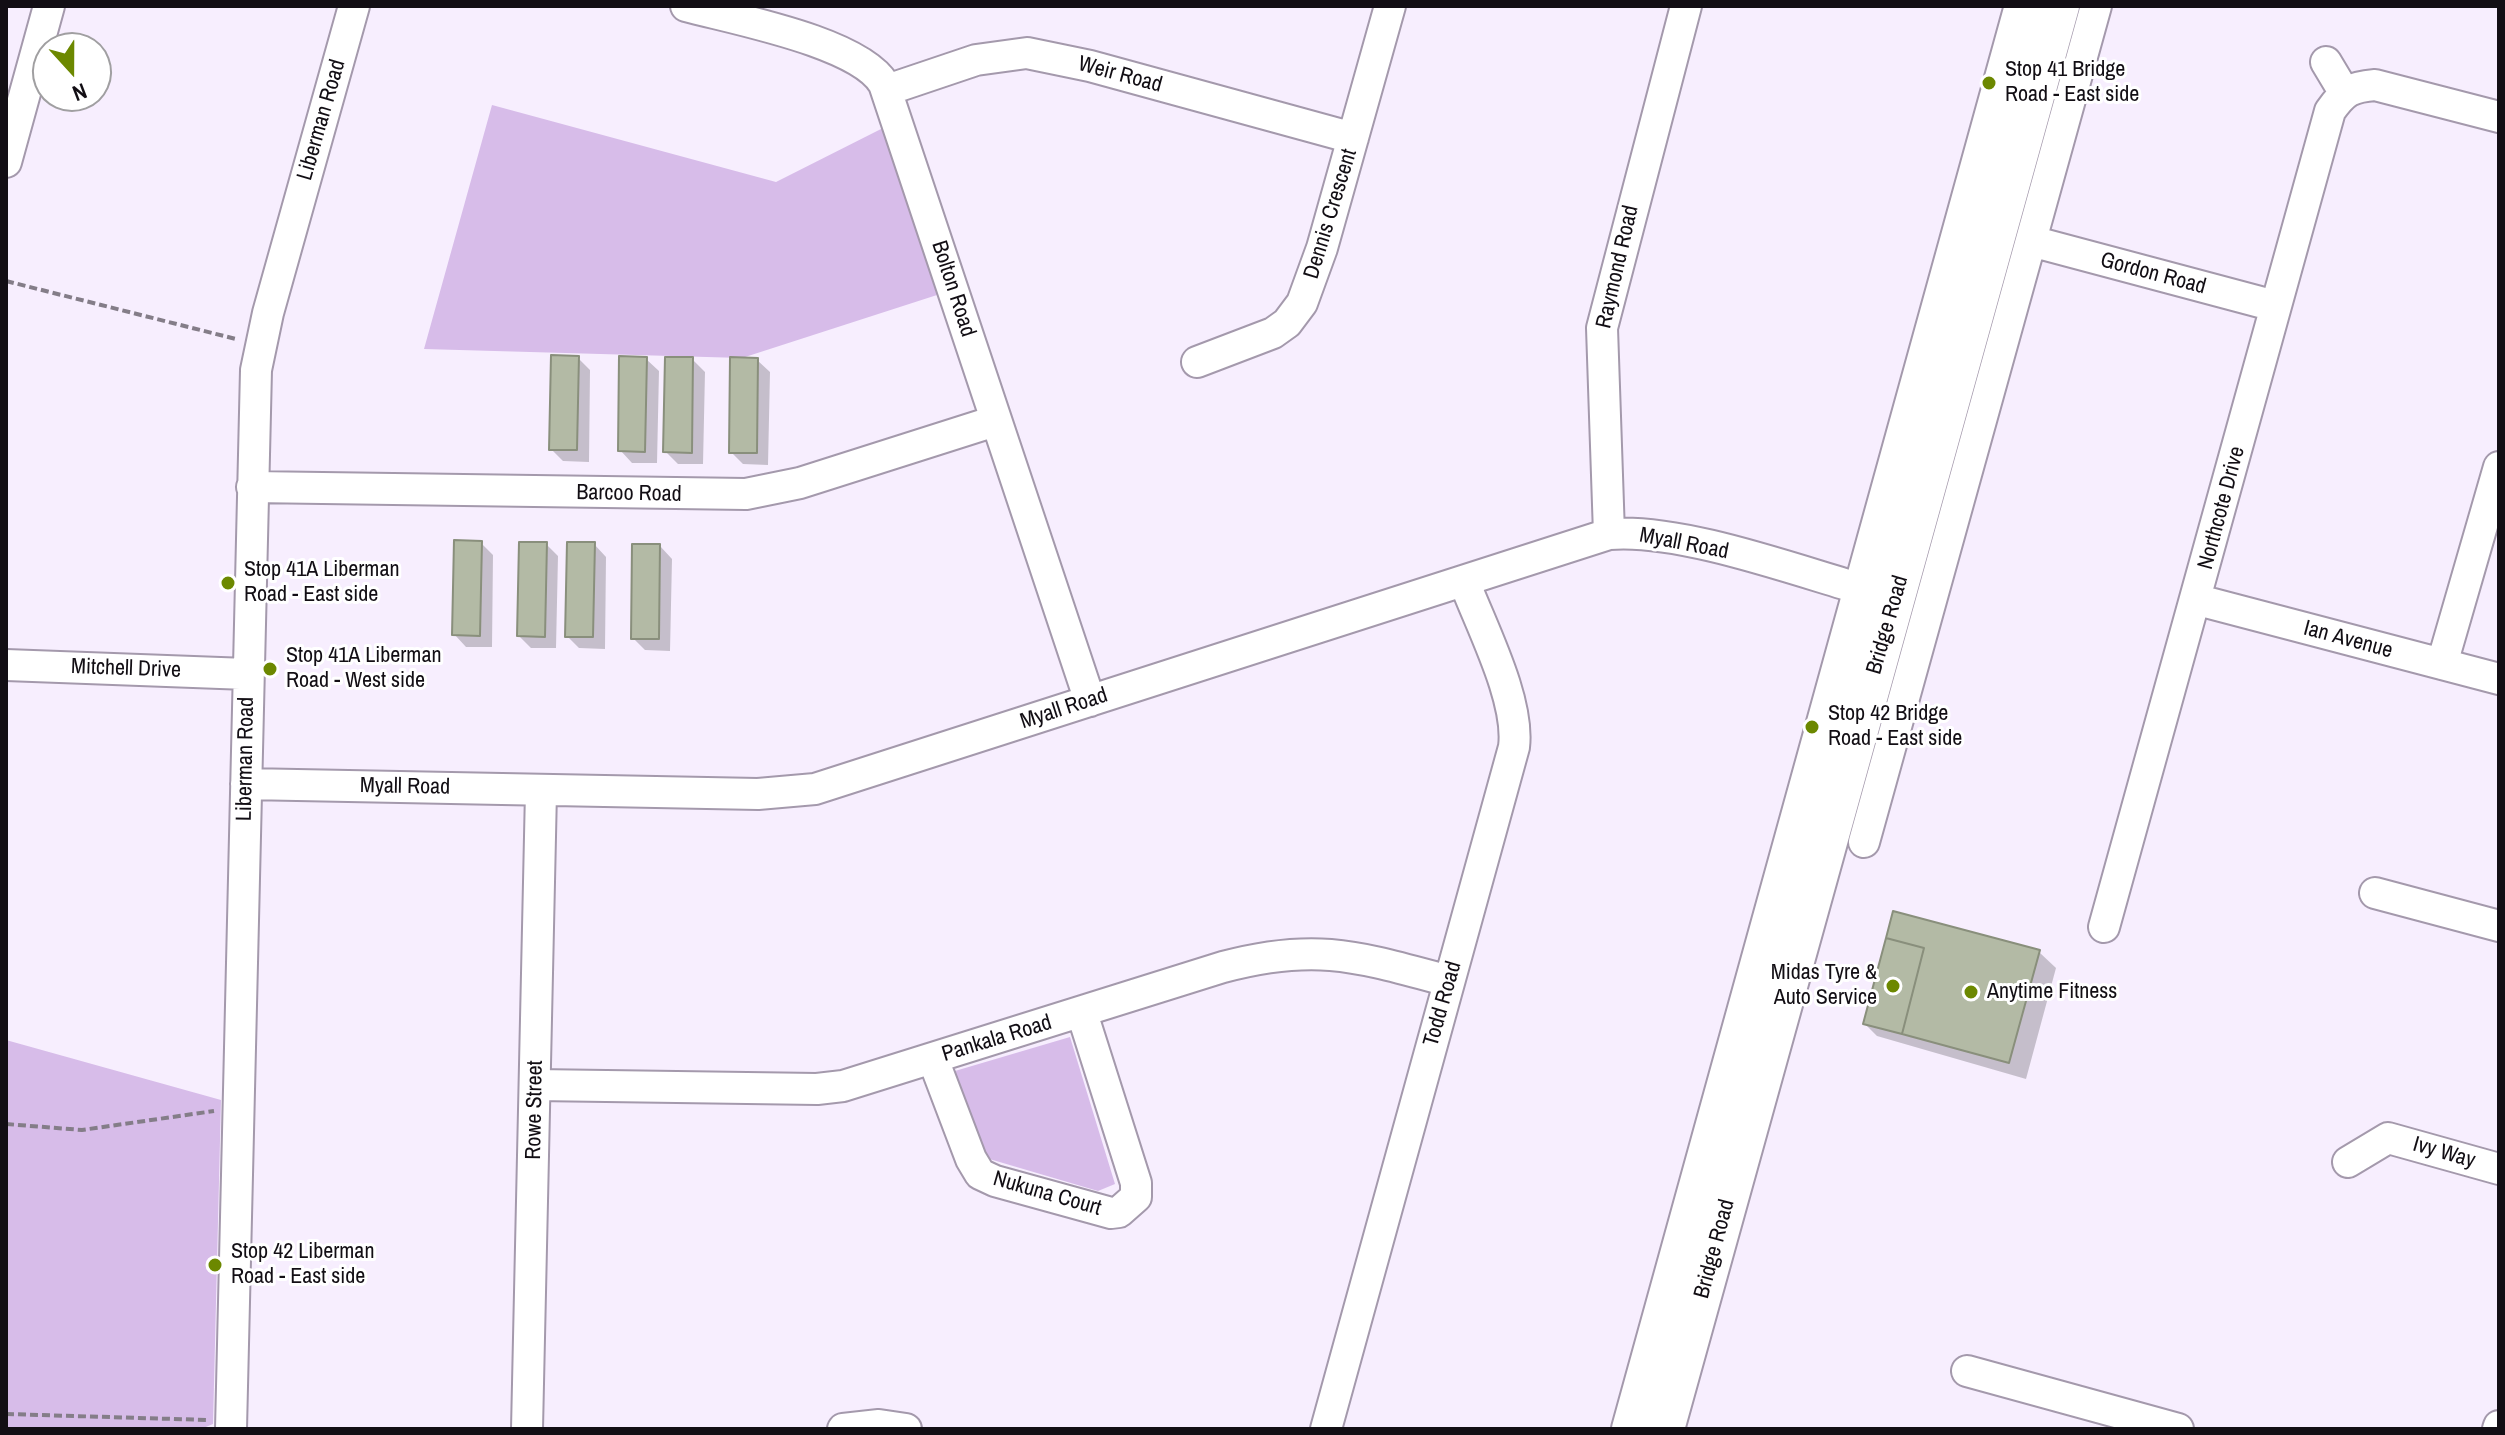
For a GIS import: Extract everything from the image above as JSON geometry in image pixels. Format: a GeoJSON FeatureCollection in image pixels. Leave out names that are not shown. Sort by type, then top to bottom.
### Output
{"type":"FeatureCollection","features":[{"type":"Feature","properties":{"kind":"main road","name":"Bridge Road"},"geometry":{"type":"LineString","coordinates":[[1665,1429],[2024,6]]}},
{"type":"Feature","properties":{"kind":"main road","name":"Bridge Road"},"geometry":{"type":"LineString","coordinates":[[1631,1429],[1878,593],[2060,6]]}},
{"type":"Feature","properties":{"kind":"street"},"geometry":{"type":"LineString","coordinates":[[6,162],[49,6]]}},
{"type":"Feature","properties":{"kind":"street","name":"Liberman Road"},"geometry":{"type":"LineString","coordinates":[[225,1425],[246,784],[252,487],[260,345],[354,6]]}},
{"type":"Feature","properties":{"kind":"street","name":"Bolton Road"},"geometry":{"type":"LineString","coordinates":[[686,6],[849,54],[873,70],[887,90],[1090,701]]}},
{"type":"Feature","properties":{"kind":"street","name":"Dennis Crescent"},"geometry":{"type":"LineString","coordinates":[[1197,362],[1273,333],[1294,314],[1314,273],[1390,6]]}},
{"type":"Feature","properties":{"kind":"street","name":"Raymond Road"},"geometry":{"type":"LineString","coordinates":[[1609,534],[1602,328],[1686,6]]}},
{"type":"Feature","properties":{"kind":"street","name":"Bridge Road"},"geometry":{"type":"LineString","coordinates":[[1864,842],[2096,6]]}},
{"type":"Feature","properties":{"kind":"street","name":"Weir Road"},"geometry":{"type":"LineString","coordinates":[[887,90],[976,60],[1002,54],[1027,53],[1090,66],[1353,138]]}},
{"type":"Feature","properties":{"kind":"street"},"geometry":{"type":"LineString","coordinates":[[2326,62],[2344,92],[2354,86],[2375,85],[2498,113]]}},
{"type":"Feature","properties":{"kind":"street","name":"Northcote Drive"},"geometry":{"type":"LineString","coordinates":[[2104,927],[2198,600],[2330,111],[2344,92]]}},
{"type":"Feature","properties":{"kind":"street","name":"Gordon Road"},"geometry":{"type":"LineString","coordinates":[[2031,241],[2275,306]]}},
{"type":"Feature","properties":{"kind":"street","name":"Barcoo Road"},"geometry":{"type":"LineString","coordinates":[[252,487],[746,494],[800,483],[995,421]]}},
{"type":"Feature","properties":{"kind":"street"},"geometry":{"type":"LineString","coordinates":[[2442,664],[2499,467]]}},
{"type":"Feature","properties":{"kind":"street","name":"Myall Road"},"geometry":{"type":"LineString","coordinates":[[246,784],[758,794],[815,789],[1609,534],[1667,537],[1878,593]]}},
{"type":"Feature","properties":{"kind":"street","name":"Todd Road"},"geometry":{"type":"LineString","coordinates":[[1326,1429],[1490,842],[1515,738],[1501,680],[1464,581]]}},
{"type":"Feature","properties":{"kind":"street","name":"Ian Avenue"},"geometry":{"type":"LineString","coordinates":[[2198,600],[2499,679]]}},
{"type":"Feature","properties":{"kind":"street","name":"Mitchell Drive"},"geometry":{"type":"LineString","coordinates":[[6,665],[247,674]]}},
{"type":"Feature","properties":{"kind":"street","name":"Rowe Street"},"geometry":{"type":"LineString","coordinates":[[527,1429],[541,791]]}},
{"type":"Feature","properties":{"kind":"street"},"geometry":{"type":"LineString","coordinates":[[2375,893],[2499,926]]}},
{"type":"Feature","properties":{"kind":"street","name":"Pankala Road"},"geometry":{"type":"LineString","coordinates":[[536,1085],[829,1088],[933,1059],[1223,967],[1293,952],[1355,956],[1449,981]]}},
{"type":"Feature","properties":{"kind":"street","name":"Nukuna Court"},"geometry":{"type":"LineString","coordinates":[[933,1059],[971,1159],[980,1174],[1044,1196],[1119,1212],[1136,1197],[1136,1183],[1082,1013]]}},
{"type":"Feature","properties":{"kind":"street","name":"Ivy Way"},"geometry":{"type":"LineString","coordinates":[[2348,1162],[2388,1138],[2499,1169]]}},
{"type":"Feature","properties":{"kind":"street"},"geometry":{"type":"LineString","coordinates":[[1967,1371],[2178,1429]]}},
{"type":"Feature","properties":{"kind":"street"},"geometry":{"type":"LineString","coordinates":[[843,1429],[879,1425],[906,1429]]}},
{"type":"Feature","properties":{"kind":"path"},"geometry":{"type":"LineString","coordinates":[[6,281],[260,345]]}},
{"type":"Feature","properties":{"kind":"path"},"geometry":{"type":"LineString","coordinates":[[6,1124],[82,1130],[216,1111],[215,1127]]}},
{"type":"Feature","properties":{"kind":"path"},"geometry":{"type":"LineString","coordinates":[[6,1414],[225,1425]]}},
{"type":"Feature","properties":{"kind":"shaded area"},"geometry":{"type":"Polygon","coordinates":[[[492,105],[776,182],[883,128],[937,295],[742,358],[424,349],[492,105]]]}},
{"type":"Feature","properties":{"kind":"shaded area"},"geometry":{"type":"Polygon","coordinates":[[[1070,1037],[1115,1184],[1098,1191],[986,1158],[955,1071],[1070,1037]]]}},
{"type":"Feature","properties":{"kind":"shaded area"},"geometry":{"type":"Polygon","coordinates":[[[6,1040],[221,1100],[213,1424],[201,1429],[6,1429],[6,1040]]]}},
{"type":"Feature","properties":{"kind":"building"},"geometry":{"type":"Polygon","coordinates":[[[551,355],[579,356],[577,450],[549,450],[551,355]]]}},
{"type":"Feature","properties":{"kind":"building"},"geometry":{"type":"Polygon","coordinates":[[[619,356],[647,357],[645,452],[618,451],[619,356]]]}},
{"type":"Feature","properties":{"kind":"building"},"geometry":{"type":"Polygon","coordinates":[[[665,357],[693,357],[692,453],[663,452],[665,357]]]}},
{"type":"Feature","properties":{"kind":"building"},"geometry":{"type":"Polygon","coordinates":[[[730,357],[758,358],[757,453],[729,453],[730,357]]]}},
{"type":"Feature","properties":{"kind":"building"},"geometry":{"type":"Polygon","coordinates":[[[454,540],[482,541],[480,636],[452,635],[454,540]]]}},
{"type":"Feature","properties":{"kind":"building"},"geometry":{"type":"Polygon","coordinates":[[[519,542],[547,542],[545,637],[517,636],[519,542]]]}},
{"type":"Feature","properties":{"kind":"building"},"geometry":{"type":"Polygon","coordinates":[[[567,542],[595,542],[593,637],[565,637],[567,542]]]}},
{"type":"Feature","properties":{"kind":"building"},"geometry":{"type":"Polygon","coordinates":[[[632,544],[660,544],[659,639],[631,639],[632,544]]]}},
{"type":"Feature","properties":{"kind":"building","name":"Anytime Fitness"},"geometry":{"type":"Polygon","coordinates":[[[1893,911],[2040,950],[2009,1063],[1902,1034],[1924,948],[1886,938],[1893,911]]]}},
{"type":"Feature","properties":{"kind":"building","name":"Midas Tyre & Auto Service"},"geometry":{"type":"Polygon","coordinates":[[[1886,938],[1924,948],[1902,1034],[1863,1024],[1886,938]]]}},
{"type":"Feature","properties":{"kind":"place","name":"Stop 41 Bridge Road - East side"},"geometry":{"type":"Point","coordinates":[1989,83]}},
{"type":"Feature","properties":{"kind":"place","name":"Stop 41A Liberman Road - East side"},"geometry":{"type":"Point","coordinates":[228,583]}},
{"type":"Feature","properties":{"kind":"place","name":"Stop 41A Liberman Road - West side"},"geometry":{"type":"Point","coordinates":[270,669]}},
{"type":"Feature","properties":{"kind":"place","name":"Stop 42 Bridge Road - East side"},"geometry":{"type":"Point","coordinates":[1812,727]}},
{"type":"Feature","properties":{"kind":"place","name":"Midas Tyre & Auto Service"},"geometry":{"type":"Point","coordinates":[1893,986]}},
{"type":"Feature","properties":{"kind":"place","name":"Anytime Fitness"},"geometry":{"type":"Point","coordinates":[1971,992]}},
{"type":"Feature","properties":{"kind":"place","name":"Stop 42 Liberman Road - East side"},"geometry":{"type":"Point","coordinates":[215,1265]}}]}
